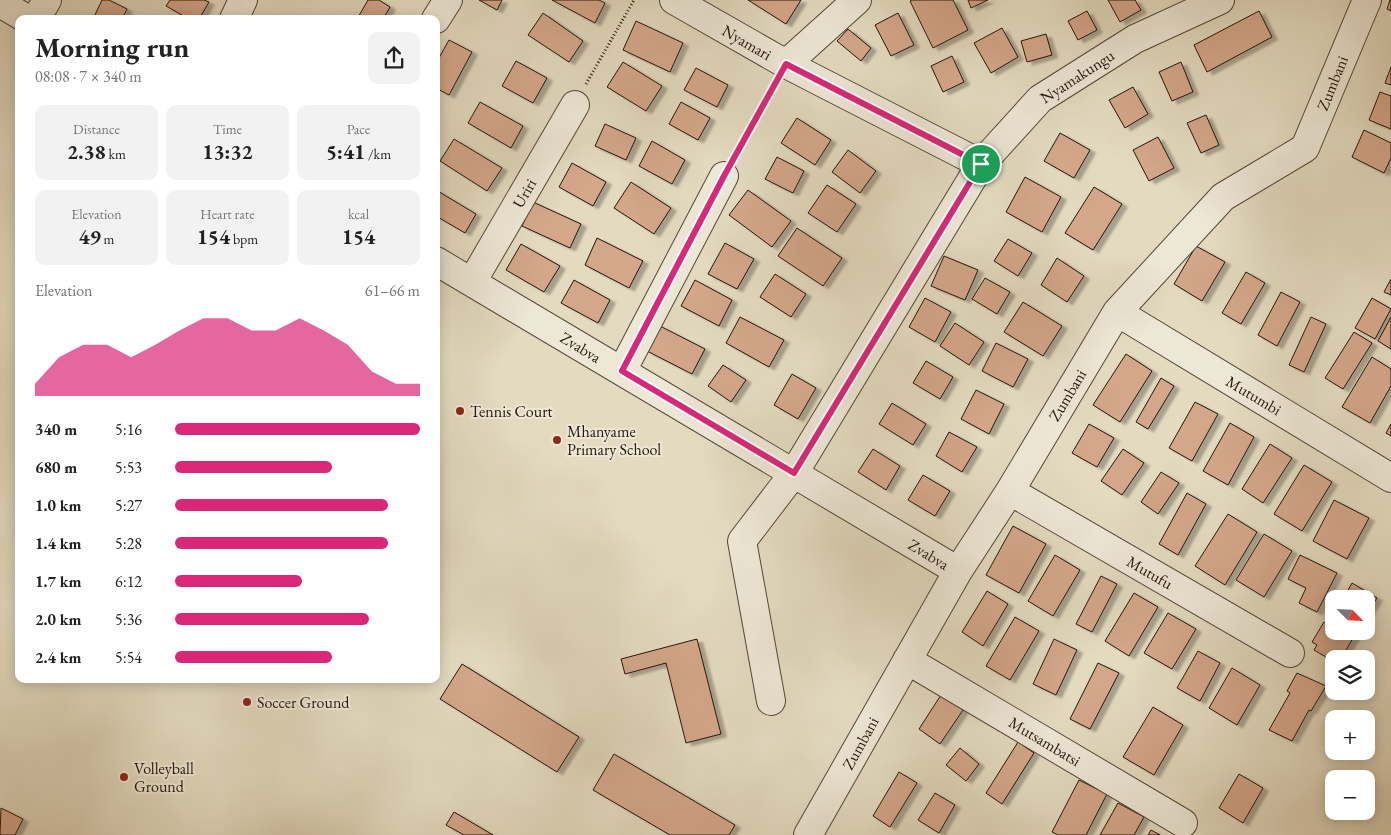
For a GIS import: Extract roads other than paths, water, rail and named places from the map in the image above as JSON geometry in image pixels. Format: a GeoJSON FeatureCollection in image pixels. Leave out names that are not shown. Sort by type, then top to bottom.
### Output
{"type":"FeatureCollection","features":[{"type":"Feature","properties":{"kind":"street"},"geometry":{"type":"LineString","coordinates":[[38,15],[47,0]]}},
{"type":"Feature","properties":{"kind":"street"},"geometry":{"type":"LineString","coordinates":[[236,15],[243,0]]}},
{"type":"Feature","properties":{"kind":"street"},"geometry":{"type":"LineString","coordinates":[[439,15],[448,0]]}},
{"type":"Feature","properties":{"kind":"street","name":"Nyamari"},"geometry":{"type":"LineString","coordinates":[[674,0],[786,64],[981,164]]}},
{"type":"Feature","properties":{"kind":"street"},"geometry":{"type":"LineString","coordinates":[[786,64],[857,0]]}},
{"type":"Feature","properties":{"kind":"street","name":"Nyamakungu"},"geometry":{"type":"LineString","coordinates":[[771,701],[742,541],[794,473],[981,164],[1040,99],[1135,39],[1220,0]]}},
{"type":"Feature","properties":{"kind":"street","name":"Zumbani"},"geometry":{"type":"LineString","coordinates":[[815,833],[907,660],[958,571],[1010,491],[1116,312],[1223,197],[1306,148],[1367,0]]}},
{"type":"Feature","properties":{"kind":"street"},"geometry":{"type":"LineString","coordinates":[[0,3],[20,15]]}},
{"type":"Feature","properties":{"kind":"street","name":"Uriri"},"geometry":{"type":"LineString","coordinates":[[472,282],[575,105]]}},
{"type":"Feature","properties":{"kind":"street"},"geometry":{"type":"LineString","coordinates":[[622,371],[724,176]]}},
{"type":"Feature","properties":{"kind":"street","name":"Zvabva"},"geometry":{"type":"LineString","coordinates":[[440,263],[958,571]]}},
{"type":"Feature","properties":{"kind":"street","name":"Mutumbi"},"geometry":{"type":"LineString","coordinates":[[1116,312],[1391,478]]}},
{"type":"Feature","properties":{"kind":"street","name":"Mutufu"},"geometry":{"type":"LineString","coordinates":[[1010,491],[1290,653]]}},
{"type":"Feature","properties":{"kind":"street","name":"Mutsambatsi"},"geometry":{"type":"LineString","coordinates":[[907,660],[1183,822]]}},
{"type":"Feature","properties":{"kind":"place","name":"Tennis Court"},"geometry":{"type":"Point","coordinates":[460,411]}},
{"type":"Feature","properties":{"kind":"place","name":"Mhanyame Primary School"},"geometry":{"type":"Point","coordinates":[557,440]}},
{"type":"Feature","properties":{"kind":"place","name":"Soccer Ground"},"geometry":{"type":"Point","coordinates":[247,702]}},
{"type":"Feature","properties":{"kind":"place","name":"Volleyball Ground"},"geometry":{"type":"Point","coordinates":[124,777]}}]}
